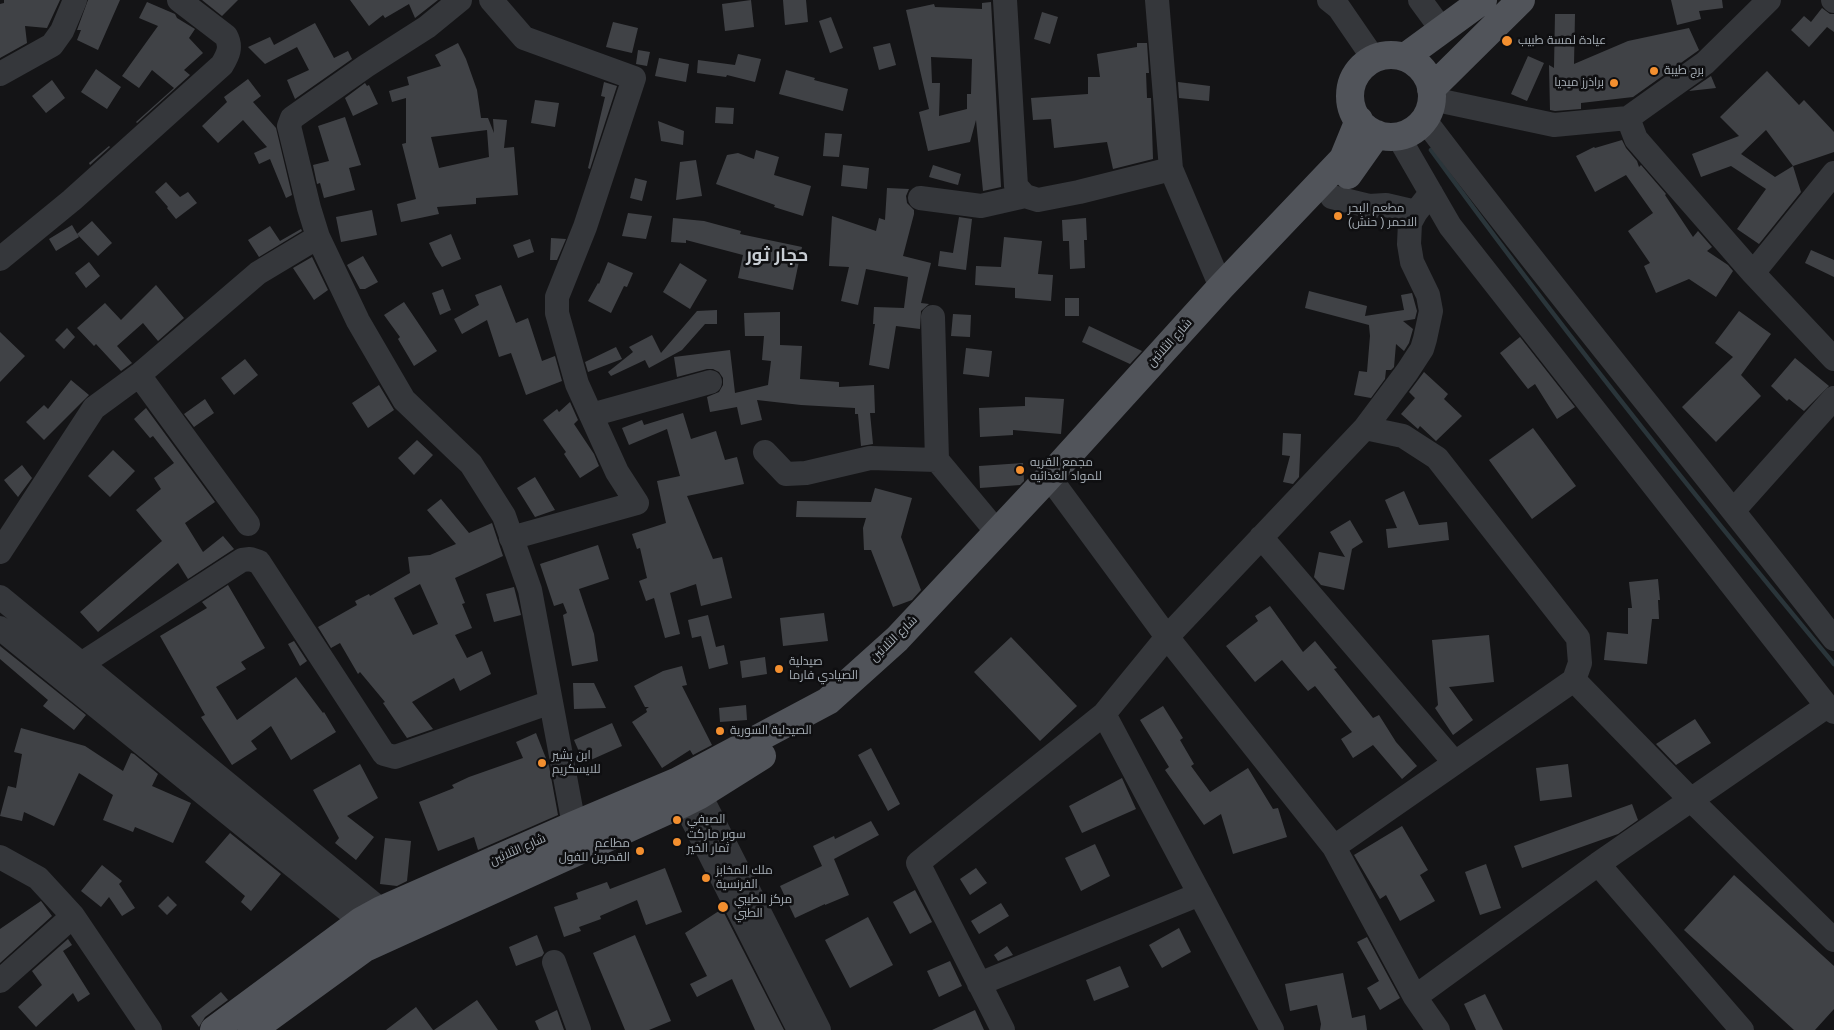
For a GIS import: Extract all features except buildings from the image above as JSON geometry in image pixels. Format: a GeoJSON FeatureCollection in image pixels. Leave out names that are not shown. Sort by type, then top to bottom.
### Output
{"type":"FeatureCollection","features":[{"type":"Feature","properties":{"kind":"main road"},"geometry":{"type":"LineString","coordinates":[[1405,57],[1483,0]]}},
{"type":"Feature","properties":{"kind":"main road"},"geometry":{"type":"LineString","coordinates":[[1429,102],[1428,78],[1414,62],[1405,57],[1389,55],[1374,59],[1357,72],[1352,82],[1351,103],[1378,130],[1408,133],[1417,127],[1429,102],[1521,0]]}},
{"type":"Feature","properties":{"kind":"main road","name":"شارع الثلاثين"},"geometry":{"type":"LineString","coordinates":[[214,1030],[371,916],[574,825],[688,788],[828,701],[897,639],[997,532],[1052,484],[1231,298],[1332,197],[1378,130]]}},
{"type":"Feature","properties":{"kind":"main road","name":"شارع الثلاثين"},"geometry":{"type":"LineString","coordinates":[[252,1030],[365,948],[688,788],[838,709],[909,645],[1052,484],[1220,287],[1343,158],[1378,130]]}},
{"type":"Feature","properties":{"kind":"street"},"geometry":{"type":"LineString","coordinates":[[0,74],[52,45],[62,31],[75,0]]}},
{"type":"Feature","properties":{"kind":"street"},"geometry":{"type":"LineString","coordinates":[[0,259],[72,200],[222,66],[228,55],[230,43],[226,36],[179,0]]}},
{"type":"Feature","properties":{"kind":"street"},"geometry":{"type":"LineString","coordinates":[[460,0],[427,27],[366,66],[292,118],[289,121],[289,126],[306,199],[318,237],[358,321],[404,400],[471,464],[504,516],[530,590],[574,825]]}},
{"type":"Feature","properties":{"kind":"street"},"geometry":{"type":"LineString","coordinates":[[491,0],[524,38],[634,78],[585,227],[557,297],[557,312],[577,384],[617,472],[637,503],[511,538]]}},
{"type":"Feature","properties":{"kind":"street"},"geometry":{"type":"LineString","coordinates":[[1005,0],[1016,186],[1025,196]]}},
{"type":"Feature","properties":{"kind":"street"},"geometry":{"type":"LineString","coordinates":[[1157,0],[1172,168],[1220,287]]}},
{"type":"Feature","properties":{"kind":"street"},"geometry":{"type":"LineString","coordinates":[[1420,0],[1442,30]]}},
{"type":"Feature","properties":{"kind":"street"},"geometry":{"type":"LineString","coordinates":[[1429,102],[1554,124],[1628,118],[1705,63],[1770,0]]}},
{"type":"Feature","properties":{"kind":"street"},"geometry":{"type":"LineString","coordinates":[[1335,3],[1374,59]]}},
{"type":"Feature","properties":{"kind":"street"},"geometry":{"type":"LineString","coordinates":[[1429,102],[1483,196],[1734,510],[1834,639]]}},
{"type":"Feature","properties":{"kind":"street"},"geometry":{"type":"LineString","coordinates":[[1628,118],[1636,139],[1753,272],[1834,359]]}},
{"type":"Feature","properties":{"kind":"street"},"geometry":{"type":"LineString","coordinates":[[1378,130],[1431,192],[1450,226],[1830,709],[1691,800],[1598,864],[1415,997]]}},
{"type":"Feature","properties":{"kind":"street"},"geometry":{"type":"LineString","coordinates":[[920,198],[981,206],[1025,196],[1038,200],[1079,192],[1172,168]]}},
{"type":"Feature","properties":{"kind":"street"},"geometry":{"type":"LineString","coordinates":[[1753,272],[1834,173]]}},
{"type":"Feature","properties":{"kind":"street"},"geometry":{"type":"LineString","coordinates":[[1003,1030],[918,863],[1104,714],[1167,637],[1365,428],[1422,349],[1431,311],[1428,294],[1412,262],[1409,251],[1410,223],[1431,192]]}},
{"type":"Feature","properties":{"kind":"street"},"geometry":{"type":"LineString","coordinates":[[1332,197],[1369,206],[1386,205],[1416,212]]}},
{"type":"Feature","properties":{"kind":"street"},"geometry":{"type":"LineString","coordinates":[[0,552],[94,408],[140,376],[258,273],[318,237]]}},
{"type":"Feature","properties":{"kind":"street"},"geometry":{"type":"LineString","coordinates":[[933,316],[937,460],[997,532]]}},
{"type":"Feature","properties":{"kind":"street"},"geometry":{"type":"LineString","coordinates":[[140,376],[248,524]]}},
{"type":"Feature","properties":{"kind":"street"},"geometry":{"type":"LineString","coordinates":[[591,415],[710,382]]}},
{"type":"Feature","properties":{"kind":"street"},"geometry":{"type":"LineString","coordinates":[[1734,510],[1834,398]]}},
{"type":"Feature","properties":{"kind":"street"},"geometry":{"type":"LineString","coordinates":[[1334,847],[1574,680],[1580,663],[1578,638],[1437,458],[1403,436],[1365,428]]}},
{"type":"Feature","properties":{"kind":"street"},"geometry":{"type":"LineString","coordinates":[[765,452],[786,474],[806,473],[870,458],[937,460]]}},
{"type":"Feature","properties":{"kind":"street"},"geometry":{"type":"LineString","coordinates":[[1052,484],[1167,637],[1334,847],[1415,997],[1438,1030]]}},
{"type":"Feature","properties":{"kind":"street"},"geometry":{"type":"LineString","coordinates":[[1261,537],[1455,763]]}},
{"type":"Feature","properties":{"kind":"street"},"geometry":{"type":"LineString","coordinates":[[81,664],[242,560],[250,559],[259,562],[384,754],[395,757],[551,702]]}},
{"type":"Feature","properties":{"kind":"street"},"geometry":{"type":"LineString","coordinates":[[0,597],[81,664],[371,916]]}},
{"type":"Feature","properties":{"kind":"street"},"geometry":{"type":"LineString","coordinates":[[0,628],[371,916]]}},
{"type":"Feature","properties":{"kind":"street"},"geometry":{"type":"LineString","coordinates":[[1574,680],[1691,800],[1834,940]]}},
{"type":"Feature","properties":{"kind":"street"},"geometry":{"type":"LineString","coordinates":[[1104,714],[1272,1030]]}},
{"type":"Feature","properties":{"kind":"street"},"geometry":{"type":"LineString","coordinates":[[688,788],[799,1030]]}},
{"type":"Feature","properties":{"kind":"street"},"geometry":{"type":"LineString","coordinates":[[688,788],[819,1030]]}},
{"type":"Feature","properties":{"kind":"street"},"geometry":{"type":"LineString","coordinates":[[0,857],[38,878],[74,916],[150,1030]]}},
{"type":"Feature","properties":{"kind":"street"},"geometry":{"type":"LineString","coordinates":[[1598,864],[1742,1030]]}},
{"type":"Feature","properties":{"kind":"street"},"geometry":{"type":"LineString","coordinates":[[979,984],[1200,894]]}},
{"type":"Feature","properties":{"kind":"street"},"geometry":{"type":"LineString","coordinates":[[0,981],[74,916]]}},
{"type":"Feature","properties":{"kind":"street"},"geometry":{"type":"LineString","coordinates":[[554,962],[579,1030]]}},
{"type":"Feature","properties":{"kind":"waterway"},"geometry":{"type":"LineString","coordinates":[[1431,150],[1528,281],[1628,410],[1834,664]]}},
{"type":"Feature","properties":{"kind":"place","name":"عيادة لمسة طبيب"},"geometry":{"type":"Point","coordinates":[1507,41]}},
{"type":"Feature","properties":{"kind":"place","name":"برج طيبة"},"geometry":{"type":"Point","coordinates":[1654,71]}},
{"type":"Feature","properties":{"kind":"place","name":"براذرز ميديا"},"geometry":{"type":"Point","coordinates":[1614,83]}},
{"type":"Feature","properties":{"kind":"place","name":"مطعم البحر الاحمر ( حنش)"},"geometry":{"type":"Point","coordinates":[1338,216]}},
{"type":"Feature","properties":{"kind":"place","name":"مجمع القريه للمواد الغذائيه"},"geometry":{"type":"Point","coordinates":[1020,470]}},
{"type":"Feature","properties":{"kind":"place","name":"صيدلية الصيادي فارما"},"geometry":{"type":"Point","coordinates":[779,669]}},
{"type":"Feature","properties":{"kind":"place","name":"الصيدلية السورية"},"geometry":{"type":"Point","coordinates":[720,731]}},
{"type":"Feature","properties":{"kind":"place","name":"ابن بشير للايسكريم"},"geometry":{"type":"Point","coordinates":[542,763]}},
{"type":"Feature","properties":{"kind":"place","name":"الصيفي"},"geometry":{"type":"Point","coordinates":[677,820]}},
{"type":"Feature","properties":{"kind":"place","name":"سوبر ماركت ثمار الخير"},"geometry":{"type":"Point","coordinates":[677,842]}},
{"type":"Feature","properties":{"kind":"place","name":"مطاعم القمرين للفول"},"geometry":{"type":"Point","coordinates":[640,851]}},
{"type":"Feature","properties":{"kind":"place","name":"ملك المخابز الفرنسية"},"geometry":{"type":"Point","coordinates":[706,878]}},
{"type":"Feature","properties":{"kind":"place","name":"مركز الطيبي الطبي"},"geometry":{"type":"Point","coordinates":[723,907]}},
{"type":"Feature","properties":{"kind":"district","name":"حجار ثور"},"geometry":{"type":"Point","coordinates":[777,256]}}]}
